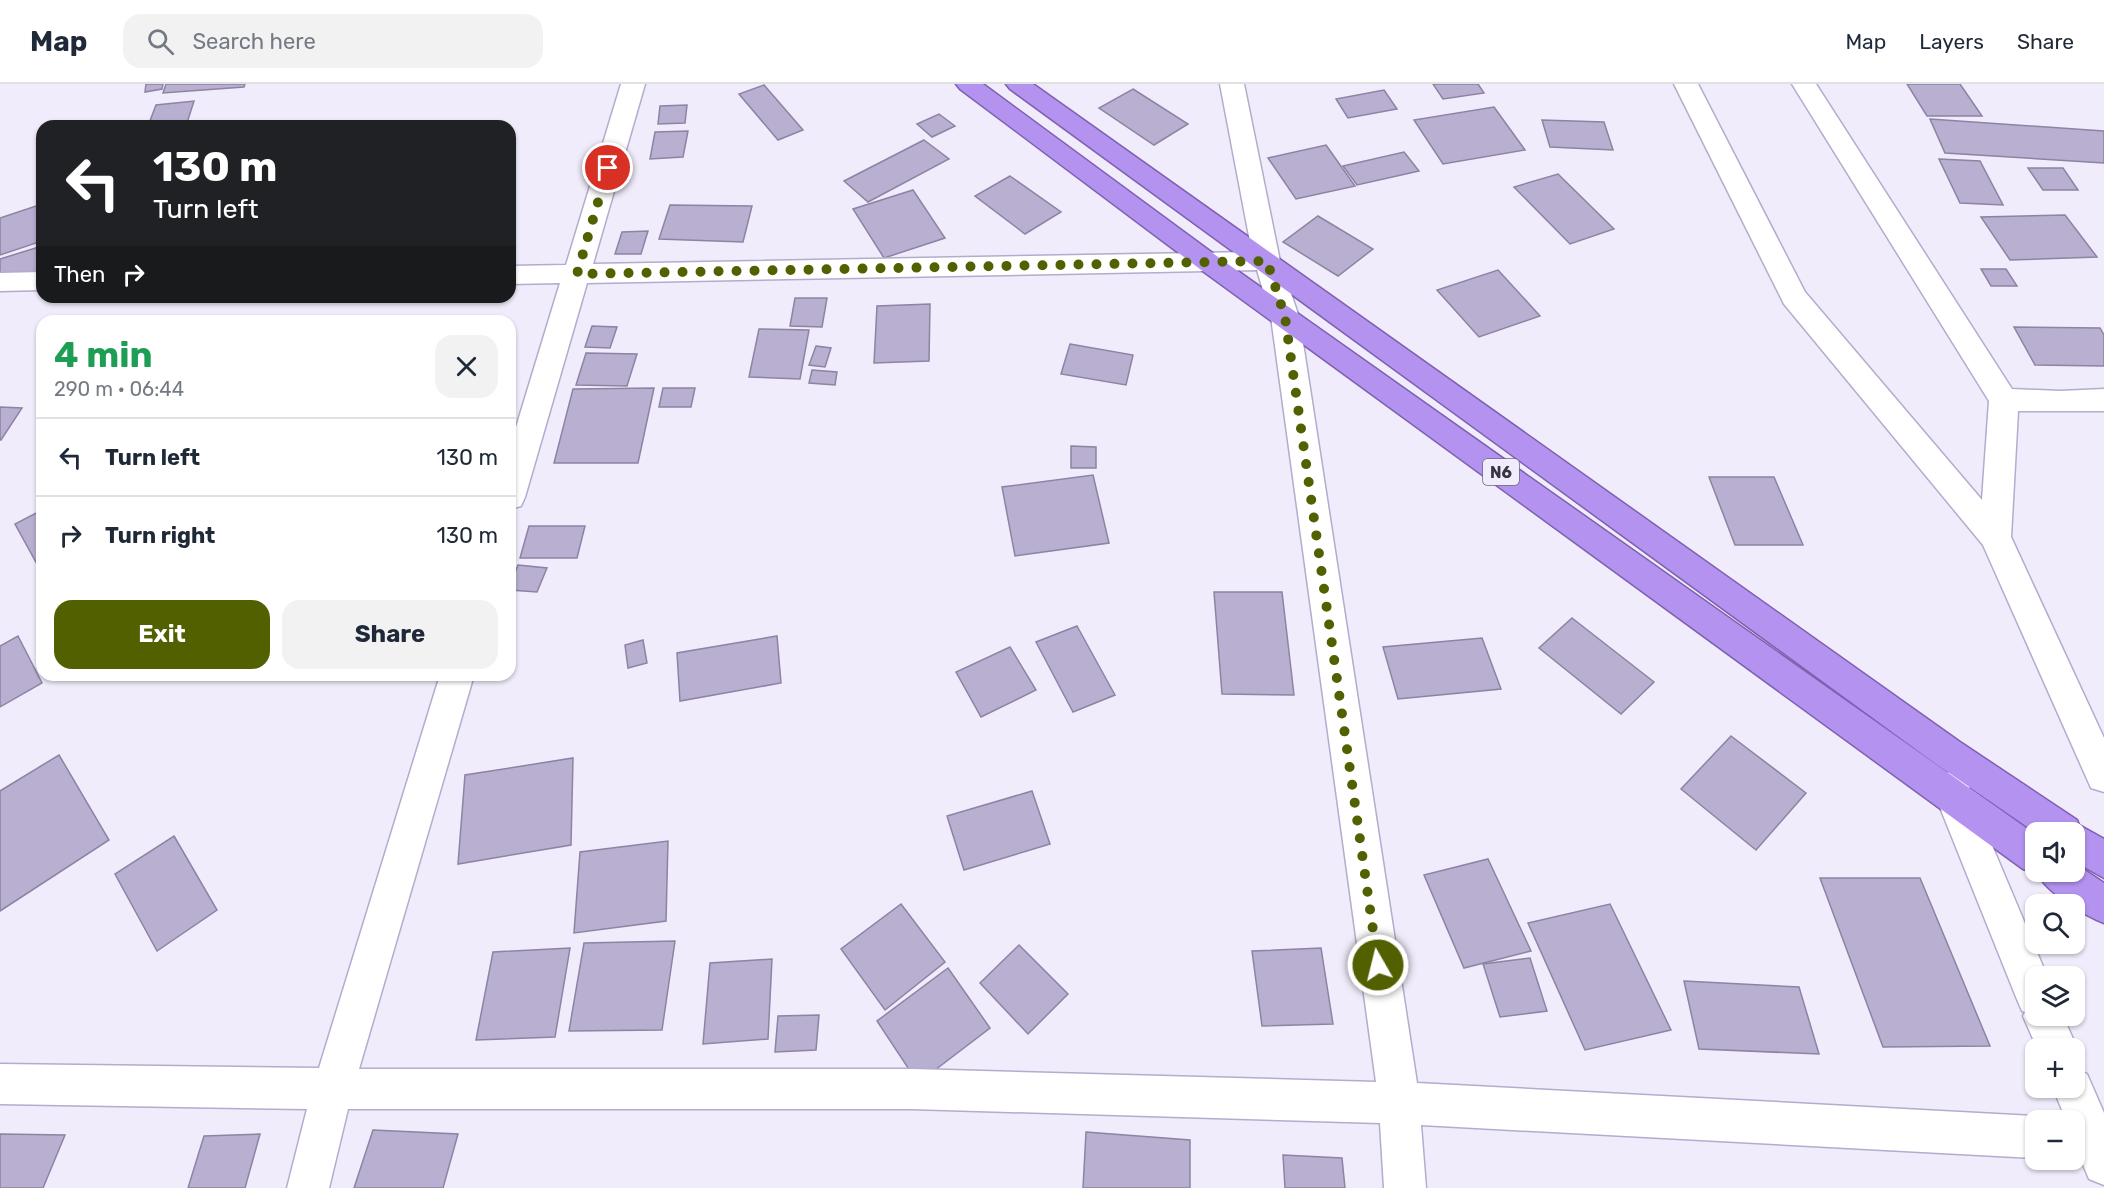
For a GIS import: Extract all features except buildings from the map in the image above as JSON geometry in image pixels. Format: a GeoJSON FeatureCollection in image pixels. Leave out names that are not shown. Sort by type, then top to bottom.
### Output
{"type":"FeatureCollection","features":[{"type":"Feature","properties":{"kind":"highway","name":"N6"},"geometry":{"type":"LineString","coordinates":[[968,84],[1209,263],[2025,849]]}},
{"type":"Feature","properties":{"kind":"highway","name":"N6"},"geometry":{"type":"LineString","coordinates":[[1018,84],[1948,753],[2049,822]]}},
{"type":"Feature","properties":{"kind":"highway"},"geometry":{"type":"LineString","coordinates":[[2085,847],[2104,860]]}},
{"type":"Feature","properties":{"kind":"highway"},"geometry":{"type":"LineString","coordinates":[[2071,882],[2104,905]]}},
{"type":"Feature","properties":{"kind":"street"},"geometry":{"type":"LineString","coordinates":[[516,477],[633,84]]}},
{"type":"Feature","properties":{"kind":"street"},"geometry":{"type":"LineString","coordinates":[[1232,84],[1267,261],[1285,317],[1399,1103],[1405,1188]]}},
{"type":"Feature","properties":{"kind":"street"},"geometry":{"type":"LineString","coordinates":[[1686,84],[1794,297],[1995,537],[2104,776]]}},
{"type":"Feature","properties":{"kind":"street"},"geometry":{"type":"LineString","coordinates":[[1804,84],[2004,400],[1995,537]]}},
{"type":"Feature","properties":{"kind":"street"},"geometry":{"type":"LineString","coordinates":[[516,274],[1267,261]]}},
{"type":"Feature","properties":{"kind":"street"},"geometry":{"type":"LineString","coordinates":[[0,282],[36,281]]}},
{"type":"Feature","properties":{"kind":"street"},"geometry":{"type":"LineString","coordinates":[[2004,400],[2060,402],[2104,400]]}},
{"type":"Feature","properties":{"kind":"street"},"geometry":{"type":"LineString","coordinates":[[308,1188],[333,1089],[455,681]]}},
{"type":"Feature","properties":{"kind":"street"},"geometry":{"type":"LineString","coordinates":[[1948,753],[1955,800],[2025,970]]}},
{"type":"Feature","properties":{"kind":"street"},"geometry":{"type":"LineString","coordinates":[[0,1084],[333,1089],[912,1089],[1399,1103],[2025,1136]]}},
{"type":"Feature","properties":{"kind":"street"},"geometry":{"type":"LineString","coordinates":[[2076,1098],[2091,1148]]}},
{"type":"Feature","properties":{"kind":"route"},"geometry":{"type":"LineString","coordinates":[[608,168],[577,274],[1267,261],[1285,317],[1378,965]]}}]}
